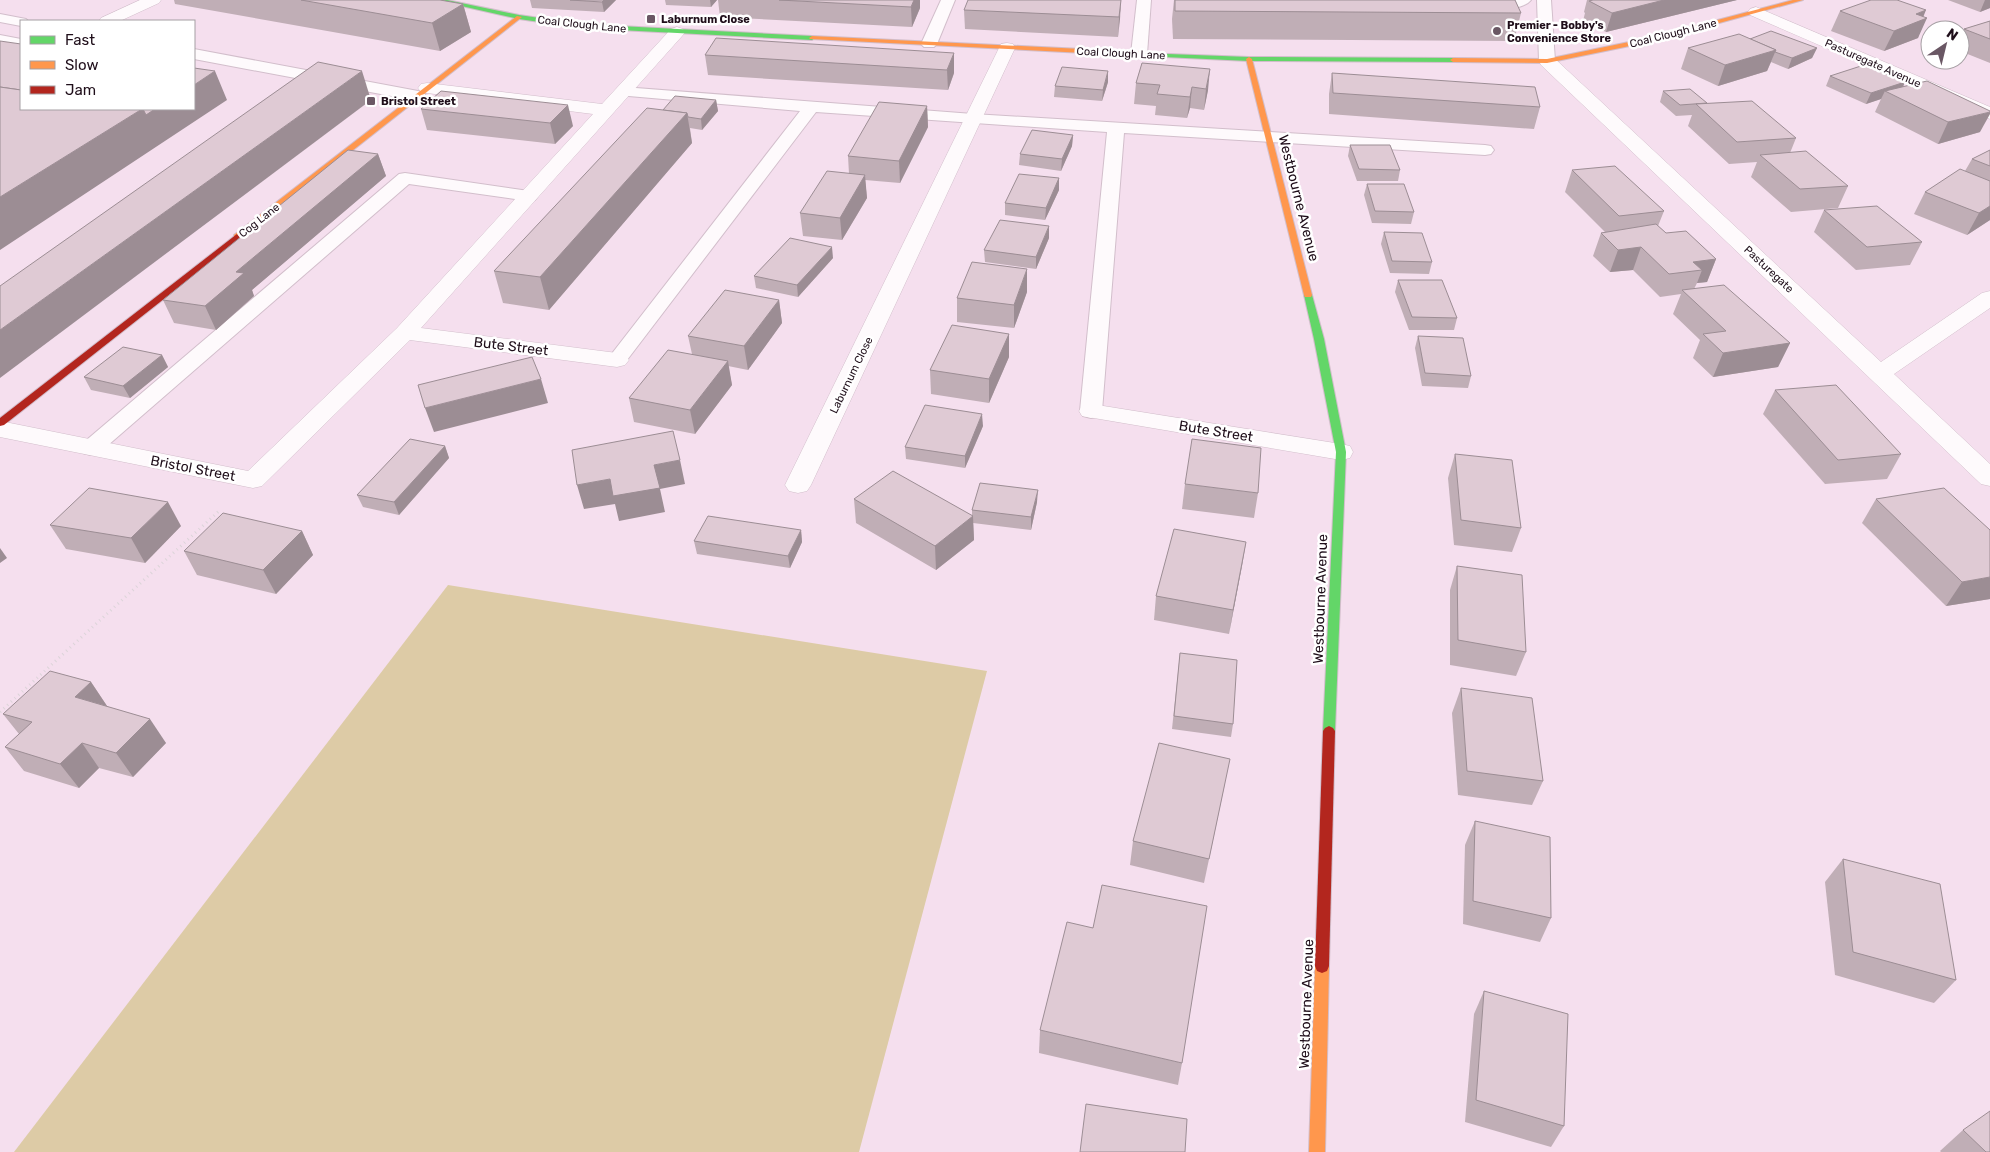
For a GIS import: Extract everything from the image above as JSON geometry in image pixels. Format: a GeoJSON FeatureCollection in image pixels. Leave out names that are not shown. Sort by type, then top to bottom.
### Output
{"type":"FeatureCollection","features":[{"type":"Feature","properties":{"kind":"street"},"geometry":{"type":"LineString","coordinates":[[109,20],[152,0]]}},
{"type":"Feature","properties":{"kind":"street","name":"Coal Clough Lane"},"geometry":{"type":"LineString","coordinates":[[438,0],[454,1],[519,17],[580,26],[677,32],[1249,59],[1547,62],[1654,39],[1800,0]]}},
{"type":"Feature","properties":{"kind":"street","name":"Pasturegate Avenue"},"geometry":{"type":"LineString","coordinates":[[1756,12],[1990,114]]}},
{"type":"Feature","properties":{"kind":"street","name":"Cog Lane"},"geometry":{"type":"LineString","coordinates":[[0,423],[519,17]]}},
{"type":"Feature","properties":{"kind":"street","name":"Bristol Street"},"geometry":{"type":"LineString","coordinates":[[0,429],[253,480],[405,333],[677,32]]}},
{"type":"Feature","properties":{"kind":"street","name":"Laburnum Close"},"geometry":{"type":"LineString","coordinates":[[798,484],[1007,48]]}},
{"type":"Feature","properties":{"kind":"street","name":"Westbourne Avenue"},"geometry":{"type":"LineString","coordinates":[[1249,59],[1319,340],[1341,452],[1331,678],[1317,1152]]}},
{"type":"Feature","properties":{"kind":"street","name":"Pasturegate"},"geometry":{"type":"LineString","coordinates":[[1547,62],[1990,478]]}},
{"type":"Feature","properties":{"kind":"street"},"geometry":{"type":"LineString","coordinates":[[423,92],[606,110]]}},
{"type":"Feature","properties":{"kind":"street"},"geometry":{"type":"LineString","coordinates":[[1880,373],[1989,300]]}},
{"type":"Feature","properties":{"kind":"street","name":"Bute Street"},"geometry":{"type":"LineString","coordinates":[[405,333],[617,360]]}},
{"type":"Feature","properties":{"kind":"street","name":"Bute Street"},"geometry":{"type":"LineString","coordinates":[[1091,411],[1341,452]]}},
{"type":"Feature","properties":{"kind":"lane"},"geometry":{"type":"LineString","coordinates":[[929,44],[948,0]]}},
{"type":"Feature","properties":{"kind":"lane"},"geometry":{"type":"LineString","coordinates":[[1139,54],[1144,0]]}},
{"type":"Feature","properties":{"kind":"lane"},"geometry":{"type":"LineString","coordinates":[[1465,3],[1514,4],[1524,0]]}},
{"type":"Feature","properties":{"kind":"lane"},"geometry":{"type":"LineString","coordinates":[[1544,0],[1547,62]]}},
{"type":"Feature","properties":{"kind":"lane"},"geometry":{"type":"LineString","coordinates":[[0,18],[20,22]]}},
{"type":"Feature","properties":{"kind":"lane"},"geometry":{"type":"LineString","coordinates":[[0,40],[20,43]]}},
{"type":"Feature","properties":{"kind":"lane"},"geometry":{"type":"LineString","coordinates":[[195,54],[423,92]]}},
{"type":"Feature","properties":{"kind":"lane"},"geometry":{"type":"LineString","coordinates":[[623,92],[973,119],[1486,150]]}},
{"type":"Feature","properties":{"kind":"lane"},"geometry":{"type":"LineString","coordinates":[[617,360],[812,106]]}},
{"type":"Feature","properties":{"kind":"lane"},"geometry":{"type":"LineString","coordinates":[[1091,411],[1116,127]]}},
{"type":"Feature","properties":{"kind":"lane"},"geometry":{"type":"LineString","coordinates":[[91,448],[405,178],[529,196]]}},
{"type":"Feature","properties":{"kind":"path"},"geometry":{"type":"LineString","coordinates":[[0,712],[253,480]]}},
{"type":"Feature","properties":{"kind":"shaded area"},"geometry":{"type":"Polygon","coordinates":[[[448,585],[987,671],[859,1152],[14,1152],[448,585]]]}},
{"type":"Feature","properties":{"kind":"building"},"geometry":{"type":"Polygon","coordinates":[[[301,0],[440,0],[463,4],[432,23],[301,0]]]}},
{"type":"Feature","properties":{"kind":"building"},"geometry":{"type":"Polygon","coordinates":[[[570,0],[604,0],[602,2],[570,0]]]}},
{"type":"Feature","properties":{"kind":"building"},"geometry":{"type":"Polygon","coordinates":[[[779,0],[914,0],[911,7],[779,0]]]}},
{"type":"Feature","properties":{"kind":"building"},"geometry":{"type":"Polygon","coordinates":[[[968,0],[1121,0],[1119,17],[964,10],[968,0]]]}},
{"type":"Feature","properties":{"kind":"building"},"geometry":{"type":"Polygon","coordinates":[[[1175,0],[1515,0],[1521,13],[1175,11],[1175,0]]]}},
{"type":"Feature","properties":{"kind":"building"},"geometry":{"type":"Polygon","coordinates":[[[1664,0],[1612,13],[1589,1],[1664,0]]]}},
{"type":"Feature","properties":{"kind":"building"},"geometry":{"type":"Polygon","coordinates":[[[1871,0],[1897,0],[1926,10],[1916,14],[1927,18],[1894,31],[1840,11],[1871,0]]]}},
{"type":"Feature","properties":{"kind":"building"},"geometry":{"type":"Polygon","coordinates":[[[1990,21],[1990,39],[1970,31],[1970,27],[1990,21]]]}},
{"type":"Feature","properties":{"kind":"building"},"geometry":{"type":"Polygon","coordinates":[[[1771,31],[1817,48],[1792,58],[1775,52],[1776,50],[1750,39],[1771,31]]]}},
{"type":"Feature","properties":{"kind":"building"},"geometry":{"type":"Polygon","coordinates":[[[1739,34],[1776,50],[1725,65],[1688,48],[1739,34]]]}},
{"type":"Feature","properties":{"kind":"building"},"geometry":{"type":"Polygon","coordinates":[[[716,38],[954,53],[947,70],[705,55],[716,38]]]}},
{"type":"Feature","properties":{"kind":"building"},"geometry":{"type":"Polygon","coordinates":[[[0,41],[20,44],[20,90],[0,87],[0,41]]]}},
{"type":"Feature","properties":{"kind":"building"},"geometry":{"type":"Polygon","coordinates":[[[318,62],[362,71],[0,330],[0,286],[318,62]]]}},
{"type":"Feature","properties":{"kind":"building"},"geometry":{"type":"Polygon","coordinates":[[[1142,63],[1210,69],[1206,89],[1192,87],[1190,97],[1157,94],[1160,85],[1136,83],[1142,63]]]}},
{"type":"Feature","properties":{"kind":"building"},"geometry":{"type":"Polygon","coordinates":[[[1864,65],[1905,82],[1871,93],[1830,76],[1864,65]]]}},
{"type":"Feature","properties":{"kind":"building"},"geometry":{"type":"Polygon","coordinates":[[[1062,67],[1108,71],[1103,90],[1055,86],[1062,67]]]}},
{"type":"Feature","properties":{"kind":"building"},"geometry":{"type":"Polygon","coordinates":[[[195,68],[215,71],[195,84],[195,68]]]}},
{"type":"Feature","properties":{"kind":"building"},"geometry":{"type":"Polygon","coordinates":[[[1332,73],[1535,87],[1540,107],[1333,93],[1332,73]]]}},
{"type":"Feature","properties":{"kind":"building"},"geometry":{"type":"Polygon","coordinates":[[[1927,81],[1990,112],[1948,122],[1885,91],[1927,81]]]}},
{"type":"Feature","properties":{"kind":"building"},"geometry":{"type":"Polygon","coordinates":[[[0,87],[20,90],[20,110],[140,110],[0,197],[0,87]]]}},
{"type":"Feature","properties":{"kind":"building"},"geometry":{"type":"Polygon","coordinates":[[[1690,89],[1707,103],[1680,105],[1663,91],[1690,89]]]}},
{"type":"Feature","properties":{"kind":"building"},"geometry":{"type":"Polygon","coordinates":[[[441,91],[568,105],[550,123],[421,109],[441,91]]]}},
{"type":"Feature","properties":{"kind":"building"},"geometry":{"type":"Polygon","coordinates":[[[675,96],[716,100],[701,119],[688,117],[687,113],[663,110],[675,96]]]}},
{"type":"Feature","properties":{"kind":"building"},"geometry":{"type":"Polygon","coordinates":[[[1752,101],[1796,138],[1737,142],[1696,104],[1752,101]]]}},
{"type":"Feature","properties":{"kind":"building"},"geometry":{"type":"Polygon","coordinates":[[[879,102],[927,106],[899,161],[848,156],[879,102]]]}},
{"type":"Feature","properties":{"kind":"building"},"geometry":{"type":"Polygon","coordinates":[[[647,108],[687,113],[540,277],[494,271],[647,108]]]}},
{"type":"Feature","properties":{"kind":"building"},"geometry":{"type":"Polygon","coordinates":[[[144,110],[154,110],[146,115],[144,110]]]}},
{"type":"Feature","properties":{"kind":"building"},"geometry":{"type":"Polygon","coordinates":[[[1032,130],[1073,135],[1062,159],[1020,154],[1032,130]]]}},
{"type":"Feature","properties":{"kind":"building"},"geometry":{"type":"Polygon","coordinates":[[[1350,145],[1390,145],[1400,170],[1359,169],[1350,145]]]}},
{"type":"Feature","properties":{"kind":"building"},"geometry":{"type":"Polygon","coordinates":[[[348,150],[378,154],[236,272],[244,273],[205,306],[163,300],[348,150]]]}},
{"type":"Feature","properties":{"kind":"building"},"geometry":{"type":"Polygon","coordinates":[[[1990,150],[1990,166],[1972,159],[1990,150]]]}},
{"type":"Feature","properties":{"kind":"building"},"geometry":{"type":"Polygon","coordinates":[[[1806,151],[1848,186],[1800,189],[1760,155],[1806,151]]]}},
{"type":"Feature","properties":{"kind":"building"},"geometry":{"type":"Polygon","coordinates":[[[1615,166],[1664,211],[1619,216],[1572,170],[1615,166]]]}},
{"type":"Feature","properties":{"kind":"building"},"geometry":{"type":"Polygon","coordinates":[[[1960,169],[1990,181],[1990,206],[1979,213],[1925,192],[1960,169]]]}},
{"type":"Feature","properties":{"kind":"building"},"geometry":{"type":"Polygon","coordinates":[[[827,171],[865,175],[840,218],[800,213],[827,171]]]}},
{"type":"Feature","properties":{"kind":"building"},"geometry":{"type":"Polygon","coordinates":[[[1019,174],[1059,178],[1046,208],[1005,203],[1019,174]]]}},
{"type":"Feature","properties":{"kind":"building"},"geometry":{"type":"Polygon","coordinates":[[[1367,184],[1404,184],[1414,212],[1375,211],[1367,184]]]}},
{"type":"Feature","properties":{"kind":"building"},"geometry":{"type":"Polygon","coordinates":[[[1877,206],[1922,242],[1867,247],[1824,210],[1877,206]]]}},
{"type":"Feature","properties":{"kind":"building"},"geometry":{"type":"Polygon","coordinates":[[[1000,220],[1049,226],[1036,257],[984,250],[1000,220]]]}},
{"type":"Feature","properties":{"kind":"building"},"geometry":{"type":"Polygon","coordinates":[[[1656,224],[1666,233],[1686,231],[1716,259],[1693,262],[1702,270],[1669,274],[1641,247],[1618,250],[1601,233],[1656,224]]]}},
{"type":"Feature","properties":{"kind":"building"},"geometry":{"type":"Polygon","coordinates":[[[1384,232],[1422,233],[1432,262],[1392,261],[1384,232]]]}},
{"type":"Feature","properties":{"kind":"building"},"geometry":{"type":"Polygon","coordinates":[[[790,238],[832,247],[797,285],[754,276],[790,238]]]}},
{"type":"Feature","properties":{"kind":"building"},"geometry":{"type":"Polygon","coordinates":[[[972,262],[1027,269],[1014,305],[957,298],[972,262]]]}},
{"type":"Feature","properties":{"kind":"building"},"geometry":{"type":"Polygon","coordinates":[[[1398,280],[1442,280],[1457,318],[1412,317],[1398,280]]]}},
{"type":"Feature","properties":{"kind":"building"},"geometry":{"type":"Polygon","coordinates":[[[1724,285],[1790,343],[1723,353],[1703,334],[1726,331],[1682,290],[1724,285]]]}},
{"type":"Feature","properties":{"kind":"building"},"geometry":{"type":"Polygon","coordinates":[[[725,290],[779,300],[744,346],[688,336],[725,290]]]}},
{"type":"Feature","properties":{"kind":"building"},"geometry":{"type":"Polygon","coordinates":[[[952,325],[1009,334],[989,379],[930,370],[952,325]]]}},
{"type":"Feature","properties":{"kind":"building"},"geometry":{"type":"Polygon","coordinates":[[[1418,336],[1463,338],[1471,376],[1425,373],[1418,336]]]}},
{"type":"Feature","properties":{"kind":"building"},"geometry":{"type":"Polygon","coordinates":[[[123,347],[162,355],[123,386],[84,377],[123,347]]]}},
{"type":"Feature","properties":{"kind":"building"},"geometry":{"type":"Polygon","coordinates":[[[668,350],[728,361],[690,410],[629,398],[668,350]]]}},
{"type":"Feature","properties":{"kind":"building"},"geometry":{"type":"Polygon","coordinates":[[[532,357],[541,379],[425,408],[418,385],[532,357]]]}},
{"type":"Feature","properties":{"kind":"building"},"geometry":{"type":"Polygon","coordinates":[[[1836,385],[1901,454],[1838,460],[1775,390],[1836,385]]]}},
{"type":"Feature","properties":{"kind":"building"},"geometry":{"type":"Polygon","coordinates":[[[925,405],[982,414],[965,456],[905,447],[925,405]]]}},
{"type":"Feature","properties":{"kind":"building"},"geometry":{"type":"Polygon","coordinates":[[[673,431],[680,460],[654,465],[660,488],[613,496],[610,479],[577,485],[572,450],[673,431]]]}},
{"type":"Feature","properties":{"kind":"building"},"geometry":{"type":"Polygon","coordinates":[[[410,439],[445,446],[394,502],[357,495],[410,439]]]}},
{"type":"Feature","properties":{"kind":"building"},"geometry":{"type":"Polygon","coordinates":[[[1192,439],[1261,448],[1258,493],[1185,484],[1192,439]]]}},
{"type":"Feature","properties":{"kind":"building"},"geometry":{"type":"Polygon","coordinates":[[[1455,454],[1512,460],[1521,528],[1461,520],[1455,454]]]}},
{"type":"Feature","properties":{"kind":"building"},"geometry":{"type":"Polygon","coordinates":[[[893,471],[973,516],[935,546],[854,499],[893,471]]]}},
{"type":"Feature","properties":{"kind":"building"},"geometry":{"type":"Polygon","coordinates":[[[980,483],[1038,490],[1031,517],[972,510],[980,483]]]}},
{"type":"Feature","properties":{"kind":"building"},"geometry":{"type":"Polygon","coordinates":[[[89,488],[168,502],[131,538],[50,525],[89,488]]]}},
{"type":"Feature","properties":{"kind":"building"},"geometry":{"type":"Polygon","coordinates":[[[1944,488],[1990,530],[1990,577],[1962,582],[1876,499],[1944,488]]]}},
{"type":"Feature","properties":{"kind":"building"},"geometry":{"type":"Polygon","coordinates":[[[223,513],[302,531],[263,570],[184,551],[223,513]]]}},
{"type":"Feature","properties":{"kind":"building"},"geometry":{"type":"Polygon","coordinates":[[[708,516],[801,530],[788,556],[694,541],[708,516]]]}},
{"type":"Feature","properties":{"kind":"building"},"geometry":{"type":"Polygon","coordinates":[[[1174,529],[1246,542],[1233,610],[1156,596],[1174,529]]]}},
{"type":"Feature","properties":{"kind":"building"},"geometry":{"type":"Polygon","coordinates":[[[1457,566],[1522,575],[1526,652],[1458,640],[1457,566]]]}},
{"type":"Feature","properties":{"kind":"building"},"geometry":{"type":"Polygon","coordinates":[[[1180,653],[1237,660],[1233,724],[1174,716],[1180,653]]]}},
{"type":"Feature","properties":{"kind":"building"},"geometry":{"type":"Polygon","coordinates":[[[50,671],[91,682],[75,697],[150,719],[116,753],[82,743],[60,764],[5,747],[32,722],[3,714],[50,671]]]}},
{"type":"Feature","properties":{"kind":"building"},"geometry":{"type":"Polygon","coordinates":[[[1461,688],[1532,698],[1543,781],[1467,771],[1461,688]]]}},
{"type":"Feature","properties":{"kind":"building"},"geometry":{"type":"Polygon","coordinates":[[[1159,743],[1230,759],[1209,859],[1133,841],[1159,743]]]}},
{"type":"Feature","properties":{"kind":"building"},"geometry":{"type":"Polygon","coordinates":[[[1475,821],[1550,837],[1551,918],[1473,901],[1475,821]]]}},
{"type":"Feature","properties":{"kind":"building"},"geometry":{"type":"Polygon","coordinates":[[[1843,859],[1940,884],[1956,980],[1853,952],[1843,859]]]}},
{"type":"Feature","properties":{"kind":"building"},"geometry":{"type":"Polygon","coordinates":[[[1102,885],[1207,906],[1182,1063],[1040,1030],[1067,922],[1093,928],[1102,885]]]}},
{"type":"Feature","properties":{"kind":"building"},"geometry":{"type":"Polygon","coordinates":[[[1484,991],[1568,1014],[1564,1126],[1476,1100],[1484,991]]]}},
{"type":"Feature","properties":{"kind":"building"},"geometry":{"type":"Polygon","coordinates":[[[1086,1104],[1187,1119],[1185,1152],[1080,1152],[1086,1104]]]}},
{"type":"Feature","properties":{"kind":"building"},"geometry":{"type":"Polygon","coordinates":[[[1990,1111],[1990,1152],[1986,1152],[1963,1130],[1990,1111]]]}},
{"type":"Feature","properties":{"kind":"traffic: fast"},"geometry":{"type":"LineString","coordinates":[[438,0],[519,17],[581,26],[812,38]]}},
{"type":"Feature","properties":{"kind":"traffic: fast"},"geometry":{"type":"LineString","coordinates":[[1143,54],[1249,59],[1453,60]]}},
{"type":"Feature","properties":{"kind":"traffic: fast"},"geometry":{"type":"LineString","coordinates":[[1308,295],[1319,339],[1341,452],[1329,731]]}},
{"type":"Feature","properties":{"kind":"traffic: slow"},"geometry":{"type":"LineString","coordinates":[[1453,60],[1547,61],[1654,39],[1800,0]]}},
{"type":"Feature","properties":{"kind":"traffic: slow"},"geometry":{"type":"LineString","coordinates":[[237,237],[519,17]]}},
{"type":"Feature","properties":{"kind":"traffic: slow"},"geometry":{"type":"LineString","coordinates":[[812,38],[1143,54]]}},
{"type":"Feature","properties":{"kind":"traffic: slow"},"geometry":{"type":"LineString","coordinates":[[1249,59],[1308,295]]}},
{"type":"Feature","properties":{"kind":"traffic: slow"},"geometry":{"type":"LineString","coordinates":[[1317,1152],[1322,966]]}},
{"type":"Feature","properties":{"kind":"traffic: jam"},"geometry":{"type":"LineString","coordinates":[[0,423],[237,237]]}},
{"type":"Feature","properties":{"kind":"traffic: jam"},"geometry":{"type":"LineString","coordinates":[[1322,966],[1329,731]]}},
{"type":"Feature","properties":{"kind":"place","name":"Laburnum Close"},"geometry":{"type":"Point","coordinates":[651,19]}},
{"type":"Feature","properties":{"kind":"place","name":"Premier - Bobby's Convenience Store"},"geometry":{"type":"Point","coordinates":[1497,31]}},
{"type":"Feature","properties":{"kind":"place","name":"Bristol Street"},"geometry":{"type":"Point","coordinates":[371,101]}}]}
